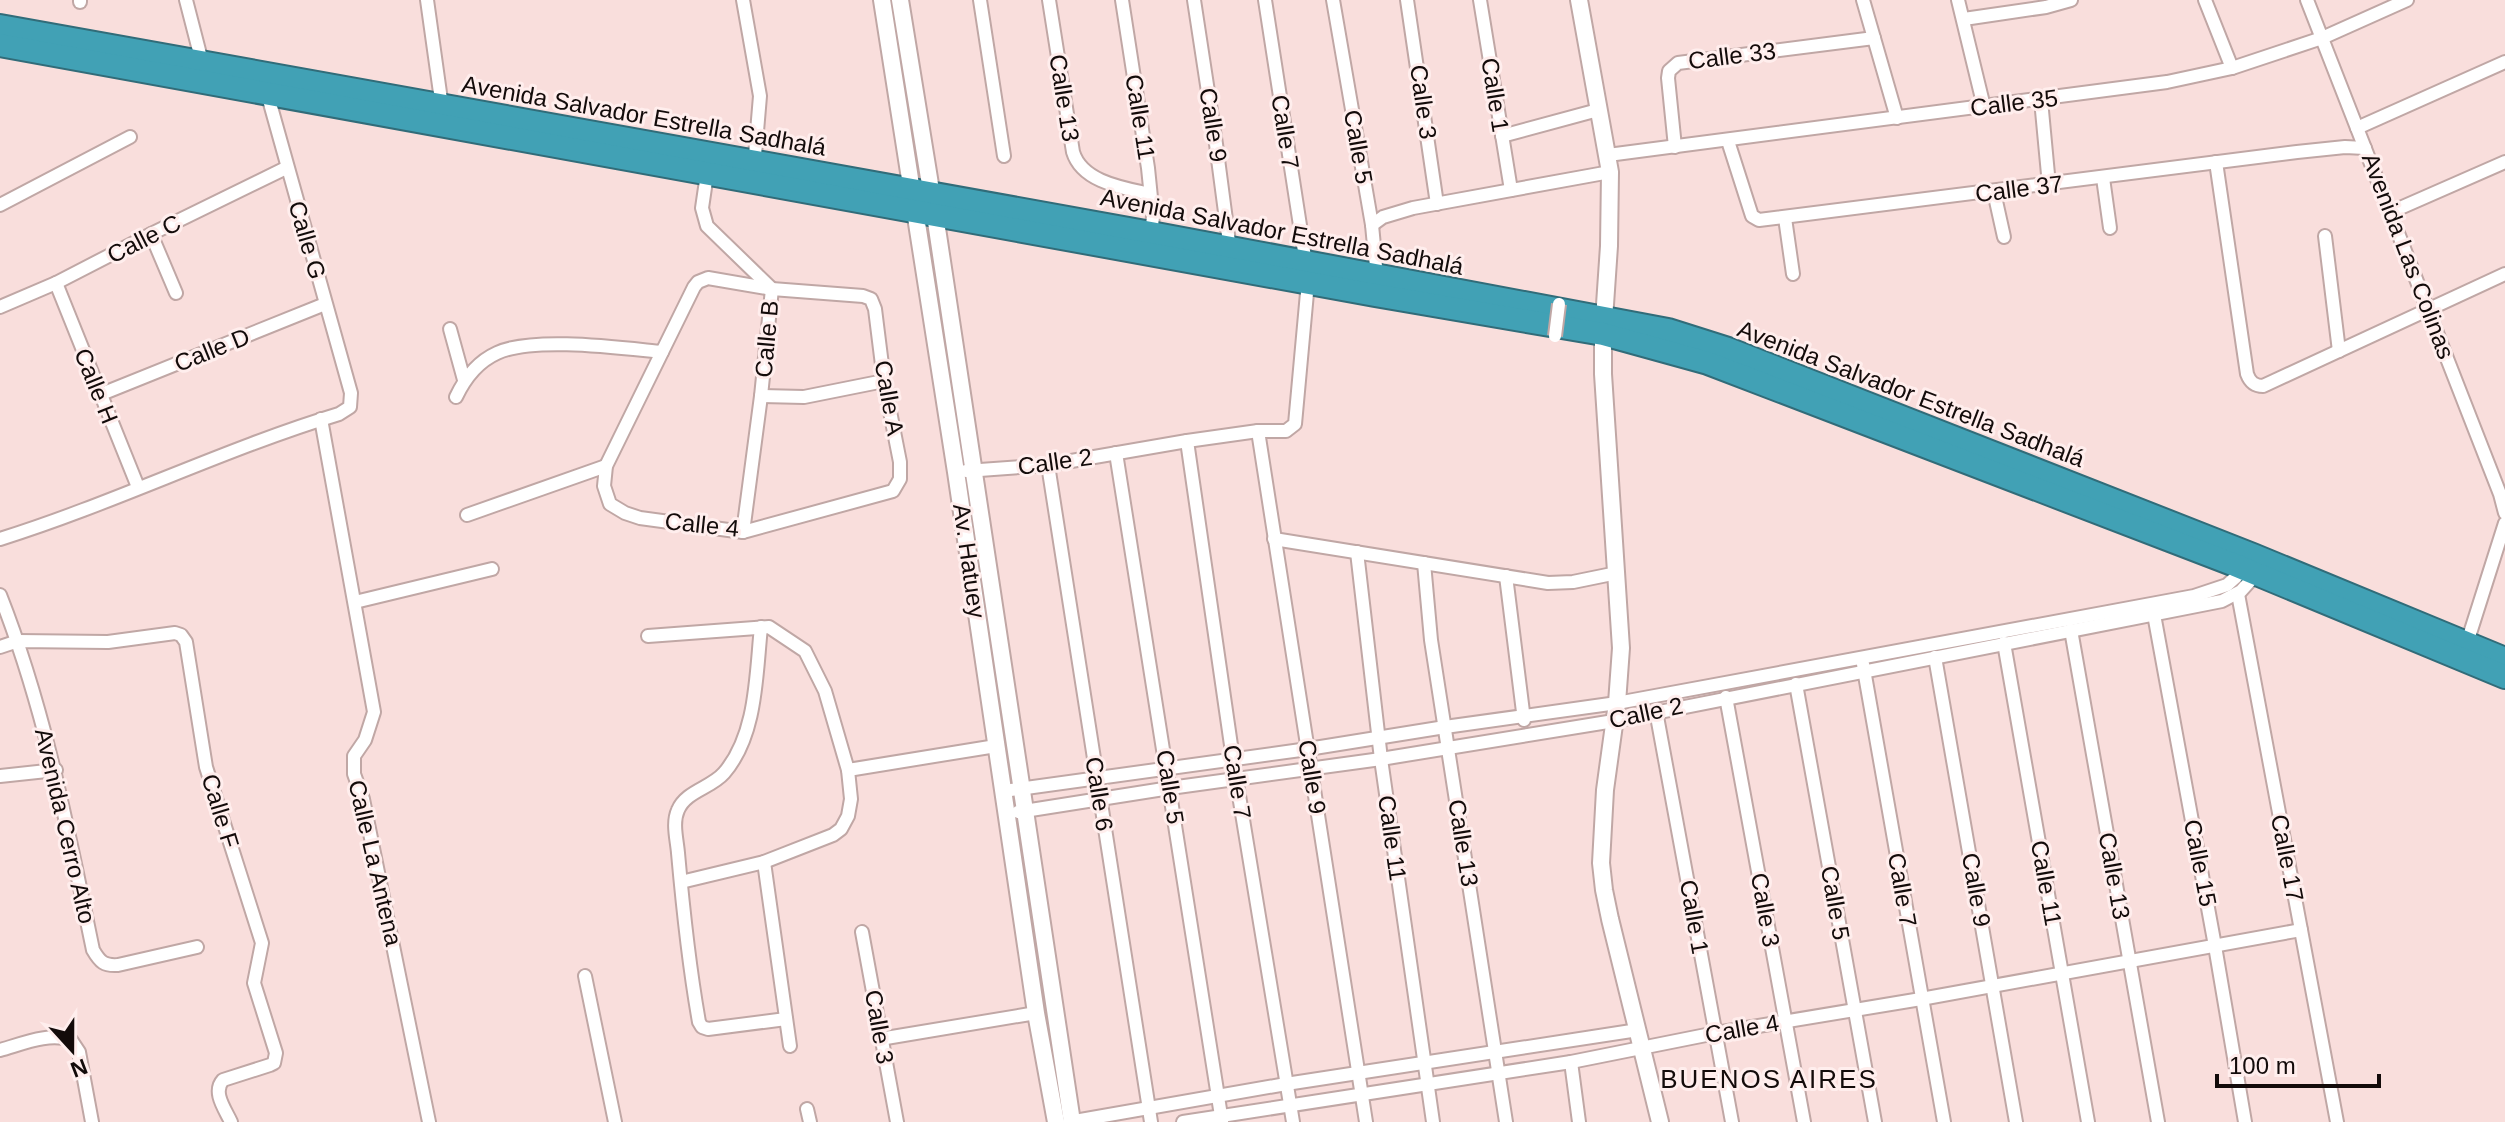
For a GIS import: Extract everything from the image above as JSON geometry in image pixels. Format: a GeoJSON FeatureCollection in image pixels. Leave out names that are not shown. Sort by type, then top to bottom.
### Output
{"type":"FeatureCollection","features":[{"type":"Feature","properties":{"kind":"highway","name":"Avenida Salvador Estrella Sadhalá"},"geometry":{"type":"LineString","coordinates":[[0,26],[202,62],[264,83]]}},
{"type":"Feature","properties":{"kind":"highway","name":"Avenida Salvador Estrella Sadhalá"},"geometry":{"type":"LineString","coordinates":[[0,45],[187,77],[264,83],[1376,286],[1604,326],[1668,330],[1728,349],[2255,565],[2464,652],[2505,677]]}},
{"type":"Feature","properties":{"kind":"highway","name":"Avenida Salvador Estrella Sadhalá"},"geometry":{"type":"LineString","coordinates":[[443,116],[707,174],[753,172]]}},
{"type":"Feature","properties":{"kind":"highway","name":"Avenida Salvador Estrella Sadhalá"},"geometry":{"type":"LineString","coordinates":[[923,203],[1151,233],[1230,250],[1307,273]]}},
{"type":"Feature","properties":{"kind":"highway"},"geometry":{"type":"LineString","coordinates":[[2464,652],[2487,644],[2505,651]]}},
{"type":"Feature","properties":{"kind":"highway","name":"Avenida Salvador Estrella Sadhalá"},"geometry":{"type":"LineString","coordinates":[[2464,652],[2505,659]]}},
{"type":"Feature","properties":{"kind":"main road","name":"Av. Hatuey"},"geometry":{"type":"LineString","coordinates":[[882,0],[923,203]]}},
{"type":"Feature","properties":{"kind":"main road","name":"Av. Hatuey"},"geometry":{"type":"LineString","coordinates":[[900,0],[923,203],[1012,790],[1007,815],[1036,1013],[1056,1122]]}},
{"type":"Feature","properties":{"kind":"main road"},"geometry":{"type":"LineString","coordinates":[[1579,0],[1610,172],[1604,326],[1607,466],[1621,648],[1605,790],[1602,876],[1660,1122]]}},
{"type":"Feature","properties":{"kind":"main road","name":"Av. Hatuey"},"geometry":{"type":"LineString","coordinates":[[964,471],[996,746],[1012,790],[1025,811],[1071,1122]]}},
{"type":"Feature","properties":{"kind":"street"},"geometry":{"type":"LineString","coordinates":[[186,0],[202,62]]}},
{"type":"Feature","properties":{"kind":"street"},"geometry":{"type":"LineString","coordinates":[[427,0],[443,116]]}},
{"type":"Feature","properties":{"kind":"street"},"geometry":{"type":"LineString","coordinates":[[743,0],[760,96],[753,172]]}},
{"type":"Feature","properties":{"kind":"street"},"geometry":{"type":"LineString","coordinates":[[980,0],[1004,156]]}},
{"type":"Feature","properties":{"kind":"street","name":"Calle 13"},"geometry":{"type":"LineString","coordinates":[[1049,0],[1077,163],[1083,171],[1102,180],[1150,194]]}},
{"type":"Feature","properties":{"kind":"street","name":"Calle 11"},"geometry":{"type":"LineString","coordinates":[[1122,0],[1143,133],[1153,217],[1151,233]]}},
{"type":"Feature","properties":{"kind":"street","name":"Calle 9"},"geometry":{"type":"LineString","coordinates":[[1194,0],[1230,250]]}},
{"type":"Feature","properties":{"kind":"street","name":"Calle 7"},"geometry":{"type":"LineString","coordinates":[[1265,0],[1307,273]]}},
{"type":"Feature","properties":{"kind":"street","name":"Calle 5"},"geometry":{"type":"LineString","coordinates":[[1333,0],[1372,225],[1376,286]]}},
{"type":"Feature","properties":{"kind":"street","name":"Calle 3"},"geometry":{"type":"LineString","coordinates":[[1407,0],[1437,204]]}},
{"type":"Feature","properties":{"kind":"street","name":"Calle 1"},"geometry":{"type":"LineString","coordinates":[[1480,0],[1511,190]]}},
{"type":"Feature","properties":{"kind":"street"},"geometry":{"type":"LineString","coordinates":[[1863,0],[1897,118]]}},
{"type":"Feature","properties":{"kind":"street"},"geometry":{"type":"LineString","coordinates":[[1958,0],[1984,107]]}},
{"type":"Feature","properties":{"kind":"street"},"geometry":{"type":"LineString","coordinates":[[1964,19],[2046,7],[2071,0]]}},
{"type":"Feature","properties":{"kind":"street"},"geometry":{"type":"LineString","coordinates":[[2205,0],[2232,68]]}},
{"type":"Feature","properties":{"kind":"street","name":"Avenida Las Colinas"},"geometry":{"type":"LineString","coordinates":[[2307,0],[2505,513]]}},
{"type":"Feature","properties":{"kind":"street","name":"Calle 35"},"geometry":{"type":"LineString","coordinates":[[1608,155],[2167,82],[2232,68],[2322,38],[2407,0]]}},
{"type":"Feature","properties":{"kind":"street","name":"Calle 33"},"geometry":{"type":"LineString","coordinates":[[1675,147],[1668,78],[1669,71],[1678,63],[1874,38]]}},
{"type":"Feature","properties":{"kind":"street"},"geometry":{"type":"LineString","coordinates":[[2357,128],[2505,62]]}},
{"type":"Feature","properties":{"kind":"street","name":"Calle G"},"geometry":{"type":"LineString","coordinates":[[264,83],[351,393],[350,407],[321,419]]}},
{"type":"Feature","properties":{"kind":"street"},"geometry":{"type":"LineString","coordinates":[[2041,100],[2049,185]]}},
{"type":"Feature","properties":{"kind":"street"},"geometry":{"type":"LineString","coordinates":[[1502,136],[1598,110]]}},
{"type":"Feature","properties":{"kind":"street"},"geometry":{"type":"LineString","coordinates":[[0,205],[130,137]]}},
{"type":"Feature","properties":{"kind":"street","name":"Calle 37"},"geometry":{"type":"LineString","coordinates":[[1728,141],[1752,216],[1759,220],[2329,148],[2365,148]]}},
{"type":"Feature","properties":{"kind":"street"},"geometry":{"type":"LineString","coordinates":[[2216,162],[2249,380],[2257,386],[2263,386],[2505,274]]}},
{"type":"Feature","properties":{"kind":"street"},"geometry":{"type":"LineString","coordinates":[[2391,212],[2505,162]]}},
{"type":"Feature","properties":{"kind":"street","name":"Calle C"},"geometry":{"type":"LineString","coordinates":[[0,307],[56,283],[286,168]]}},
{"type":"Feature","properties":{"kind":"street"},"geometry":{"type":"LineString","coordinates":[[1372,225],[1387,215],[1610,172]]}},
{"type":"Feature","properties":{"kind":"street","name":"Calle B"},"geometry":{"type":"LineString","coordinates":[[707,174],[702,208],[707,226],[772,289],[743,532]]}},
{"type":"Feature","properties":{"kind":"street"},"geometry":{"type":"LineString","coordinates":[[2103,178],[2110,228]]}},
{"type":"Feature","properties":{"kind":"street"},"geometry":{"type":"LineString","coordinates":[[1994,192],[2004,237]]}},
{"type":"Feature","properties":{"kind":"street"},"geometry":{"type":"LineString","coordinates":[[1785,218],[1793,274]]}},
{"type":"Feature","properties":{"kind":"street"},"geometry":{"type":"LineString","coordinates":[[151,234],[176,293]]}},
{"type":"Feature","properties":{"kind":"street"},"geometry":{"type":"LineString","coordinates":[[2325,236],[2339,351]]}},
{"type":"Feature","properties":{"kind":"street","name":"Calle 2"},"geometry":{"type":"LineString","coordinates":[[964,471],[1048,465],[1187,441],[1258,431],[1286,431],[1295,424],[1307,273]]}},
{"type":"Feature","properties":{"kind":"street"},"geometry":{"type":"LineString","coordinates":[[467,515],[606,466],[694,287],[703,279],[713,278],[772,289]]}},
{"type":"Feature","properties":{"kind":"street","name":"Calle H"},"geometry":{"type":"LineString","coordinates":[[56,283],[138,487]]}},
{"type":"Feature","properties":{"kind":"street","name":"Calle A"},"geometry":{"type":"LineString","coordinates":[[772,289],[871,299],[900,470],[896,487],[888,494]]}},
{"type":"Feature","properties":{"kind":"street","name":"Calle D"},"geometry":{"type":"LineString","coordinates":[[99,395],[325,304]]}},
{"type":"Feature","properties":{"kind":"street"},"geometry":{"type":"LineString","coordinates":[[1555,336],[1559,304]]}},
{"type":"Feature","properties":{"kind":"street"},"geometry":{"type":"LineString","coordinates":[[450,329],[464,380]]}},
{"type":"Feature","properties":{"kind":"street"},"geometry":{"type":"LineString","coordinates":[[456,397],[464,380],[486,359],[518,347],[590,345],[662,352]]}},
{"type":"Feature","properties":{"kind":"street"},"geometry":{"type":"LineString","coordinates":[[761,396],[804,397],[884,381]]}},
{"type":"Feature","properties":{"kind":"street"},"geometry":{"type":"LineString","coordinates":[[0,539],[42,526],[321,419]]}},
{"type":"Feature","properties":{"kind":"street","name":"Calle La Antena"},"geometry":{"type":"LineString","coordinates":[[321,419],[374,712],[365,740],[354,756],[354,774],[363,799],[429,1122]]}},
{"type":"Feature","properties":{"kind":"street","name":"Calle 9"},"geometry":{"type":"LineString","coordinates":[[1258,431],[1366,1122]]}},
{"type":"Feature","properties":{"kind":"street","name":"Calle 7"},"geometry":{"type":"LineString","coordinates":[[1187,441],[1236,780],[1293,1122]]}},
{"type":"Feature","properties":{"kind":"street","name":"Calle 5"},"geometry":{"type":"LineString","coordinates":[[1116,453],[1222,1120]]}},
{"type":"Feature","properties":{"kind":"street","name":"Calle 6"},"geometry":{"type":"LineString","coordinates":[[1048,465],[1151,1122]]}},
{"type":"Feature","properties":{"kind":"street","name":"Calle 4"},"geometry":{"type":"LineString","coordinates":[[606,466],[604,486],[610,504],[625,513],[640,518],[743,532],[888,494]]}},
{"type":"Feature","properties":{"kind":"street"},"geometry":{"type":"LineString","coordinates":[[2464,652],[2505,527]]}},
{"type":"Feature","properties":{"kind":"street"},"geometry":{"type":"LineString","coordinates":[[1274,539],[1554,584],[1617,573]]}},
{"type":"Feature","properties":{"kind":"street","name":"Calle 11"},"geometry":{"type":"LineString","coordinates":[[1357,552],[1381,759],[1433,1122]]}},
{"type":"Feature","properties":{"kind":"street","name":"Calle 13"},"geometry":{"type":"LineString","coordinates":[[1424,563],[1431,640],[1506,1122]]}},
{"type":"Feature","properties":{"kind":"street","name":"Calle 2"},"geometry":{"type":"LineString","coordinates":[[1012,790],[1617,703],[1864,664],[2153,610],[2222,601],[2238,594],[2255,565]]}},
{"type":"Feature","properties":{"kind":"street","name":"Calle 2"},"geometry":{"type":"LineString","coordinates":[[1007,815],[1614,721],[1796,684],[1864,664],[1935,657],[2071,630],[2153,610],[2217,589],[2255,565]]}},
{"type":"Feature","properties":{"kind":"street"},"geometry":{"type":"LineString","coordinates":[[355,602],[492,569]]}},
{"type":"Feature","properties":{"kind":"street"},"geometry":{"type":"LineString","coordinates":[[1506,576],[1525,735]]}},
{"type":"Feature","properties":{"kind":"street","name":"Calle 17"},"geometry":{"type":"LineString","coordinates":[[2238,594],[2337,1122]]}},
{"type":"Feature","properties":{"kind":"street","name":"Avenida Cerro Alto"},"geometry":{"type":"LineString","coordinates":[[0,595],[18,641],[56,770],[93,950],[99,962],[107,966],[118,965],[197,947]]}},
{"type":"Feature","properties":{"kind":"street","name":"Calle 15"},"geometry":{"type":"LineString","coordinates":[[2153,610],[2245,1122]]}},
{"type":"Feature","properties":{"kind":"street"},"geometry":{"type":"LineString","coordinates":[[761,627],[745,737],[722,775],[685,800],[675,820],[697,1015],[702,1027],[708,1029],[786,1019]]}},
{"type":"Feature","properties":{"kind":"street"},"geometry":{"type":"LineString","coordinates":[[648,636],[769,627],[805,651],[825,691],[848,770],[851,799],[848,816],[841,829],[833,835],[764,862],[681,882]]}},
{"type":"Feature","properties":{"kind":"street","name":"Calle 13"},"geometry":{"type":"LineString","coordinates":[[2071,630],[2158,1122]]}},
{"type":"Feature","properties":{"kind":"street","name":"Calle F"},"geometry":{"type":"LineString","coordinates":[[0,647],[18,641],[108,642],[175,633],[186,642],[206,767],[262,943],[254,983],[276,1053],[274,1063],[223,1080],[218,1085],[217,1091],[231,1122]]}},
{"type":"Feature","properties":{"kind":"street","name":"Calle 11"},"geometry":{"type":"LineString","coordinates":[[2004,643],[2088,1122]]}},
{"type":"Feature","properties":{"kind":"street","name":"Calle 9"},"geometry":{"type":"LineString","coordinates":[[1935,657],[2016,1122]]}},
{"type":"Feature","properties":{"kind":"street","name":"Calle 7"},"geometry":{"type":"LineString","coordinates":[[1864,664],[1944,1122]]}},
{"type":"Feature","properties":{"kind":"street","name":"Calle 5"},"geometry":{"type":"LineString","coordinates":[[1796,684],[1875,1122]]}},
{"type":"Feature","properties":{"kind":"street"},"geometry":{"type":"LineString","coordinates":[[1685,690],[1687,705]]}},
{"type":"Feature","properties":{"kind":"street","name":"Calle 3"},"geometry":{"type":"LineString","coordinates":[[1726,697],[1804,1122]]}},
{"type":"Feature","properties":{"kind":"street","name":"Calle 1"},"geometry":{"type":"LineString","coordinates":[[1656,711],[1732,1122]]}},
{"type":"Feature","properties":{"kind":"street"},"geometry":{"type":"LineString","coordinates":[[848,770],[996,746]]}},
{"type":"Feature","properties":{"kind":"street"},"geometry":{"type":"LineString","coordinates":[[0,776],[56,770]]}},
{"type":"Feature","properties":{"kind":"street"},"geometry":{"type":"LineString","coordinates":[[764,862],[790,1046]]}},
{"type":"Feature","properties":{"kind":"street","name":"Calle 4"},"geometry":{"type":"LineString","coordinates":[[1183,1122],[1222,1120],[1291,1106],[1571,1062],[1854,1008],[1921,999],[2301,930]]}},
{"type":"Feature","properties":{"kind":"street","name":"Calle 3"},"geometry":{"type":"LineString","coordinates":[[862,932],[897,1122]]}},
{"type":"Feature","properties":{"kind":"street"},"geometry":{"type":"LineString","coordinates":[[585,976],[615,1122]]}},
{"type":"Feature","properties":{"kind":"street"},"geometry":{"type":"LineString","coordinates":[[880,1039],[1036,1013]]}},
{"type":"Feature","properties":{"kind":"street"},"geometry":{"type":"LineString","coordinates":[[1071,1122],[1286,1084],[1638,1030]]}},
{"type":"Feature","properties":{"kind":"street"},"geometry":{"type":"LineString","coordinates":[[0,1050],[53,1037],[62,1036],[71,1040],[79,1052],[92,1122]]}},
{"type":"Feature","properties":{"kind":"street"},"geometry":{"type":"LineString","coordinates":[[1571,1062],[1579,1122]]}},
{"type":"Feature","properties":{"kind":"district","name":"BUENOS AIRES"},"geometry":{"type":"Point","coordinates":[1769,1079]}}]}
